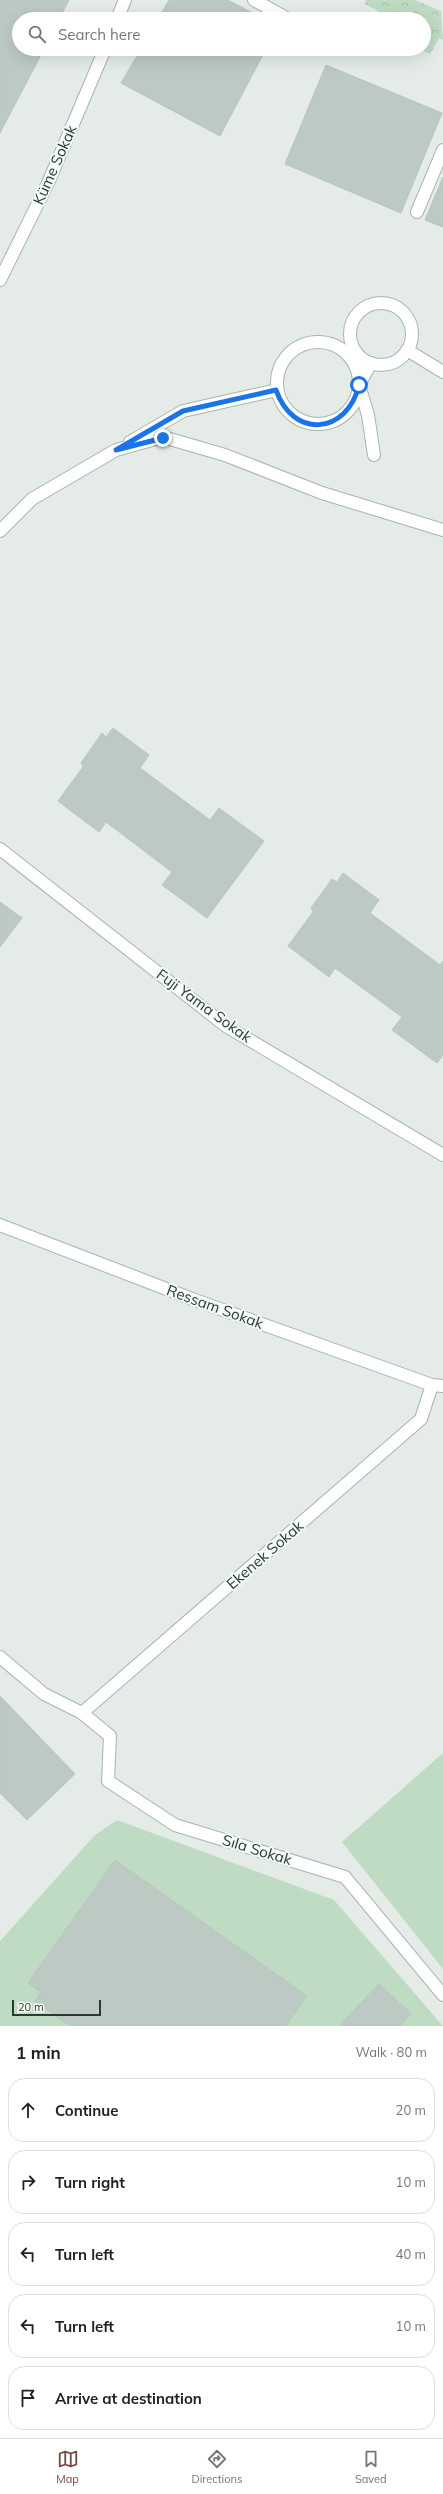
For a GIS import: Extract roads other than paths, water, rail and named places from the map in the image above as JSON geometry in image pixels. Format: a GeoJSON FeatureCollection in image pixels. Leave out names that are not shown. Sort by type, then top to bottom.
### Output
{"type":"FeatureCollection","features":[{"type":"Feature","properties":{"kind":"street"},"geometry":{"type":"LineString","coordinates":[[120,12],[125,0]]}},
{"type":"Feature","properties":{"kind":"street"},"geometry":{"type":"LineString","coordinates":[[254,0],[275,12]]}},
{"type":"Feature","properties":{"kind":"street","name":"Küme Sokak"},"geometry":{"type":"LineString","coordinates":[[0,280],[48,183],[102,56]]}},
{"type":"Feature","properties":{"kind":"street"},"geometry":{"type":"LineString","coordinates":[[418,212],[443,150]]}},
{"type":"Feature","properties":{"kind":"street"},"geometry":{"type":"LineString","coordinates":[[374,303],[395,306],[403,312],[411,330],[411,341],[407,350],[400,358],[391,363],[382,365],[372,363],[356,352],[350,332],[357,314],[374,303]]}},
{"type":"Feature","properties":{"kind":"street"},"geometry":{"type":"LineString","coordinates":[[372,363],[359,385],[356,398],[344,414],[326,424],[313,425],[300,421],[289,413],[281,403],[276,390],[277,376],[286,358],[302,345],[315,342],[329,343],[341,349],[351,359],[357,371],[359,385],[374,455]]}},
{"type":"Feature","properties":{"kind":"street"},"geometry":{"type":"LineString","coordinates":[[407,350],[443,372]]}},
{"type":"Feature","properties":{"kind":"street"},"geometry":{"type":"LineString","coordinates":[[0,531],[32,499],[183,411],[276,390]]}},
{"type":"Feature","properties":{"kind":"street"},"geometry":{"type":"LineString","coordinates":[[116,450],[163,438],[225,455],[322,493],[443,530]]}},
{"type":"Feature","properties":{"kind":"street","name":"Fuji Yama Sokak"},"geometry":{"type":"LineString","coordinates":[[0,849],[226,1026],[443,1155]]}},
{"type":"Feature","properties":{"kind":"street","name":"Ressam Sokak"},"geometry":{"type":"LineString","coordinates":[[0,1225],[195,1300],[437,1386]]}},
{"type":"Feature","properties":{"kind":"street","name":"Ekenek Sokak"},"geometry":{"type":"LineString","coordinates":[[82,1714],[421,1418],[437,1386]]}},
{"type":"Feature","properties":{"kind":"street"},"geometry":{"type":"LineString","coordinates":[[0,1656],[44,1694],[82,1714]]}},
{"type":"Feature","properties":{"kind":"street","name":"Sıla Sokak"},"geometry":{"type":"LineString","coordinates":[[82,1714],[110,1736],[108,1781],[175,1825],[345,1877],[443,1995]]}}]}
